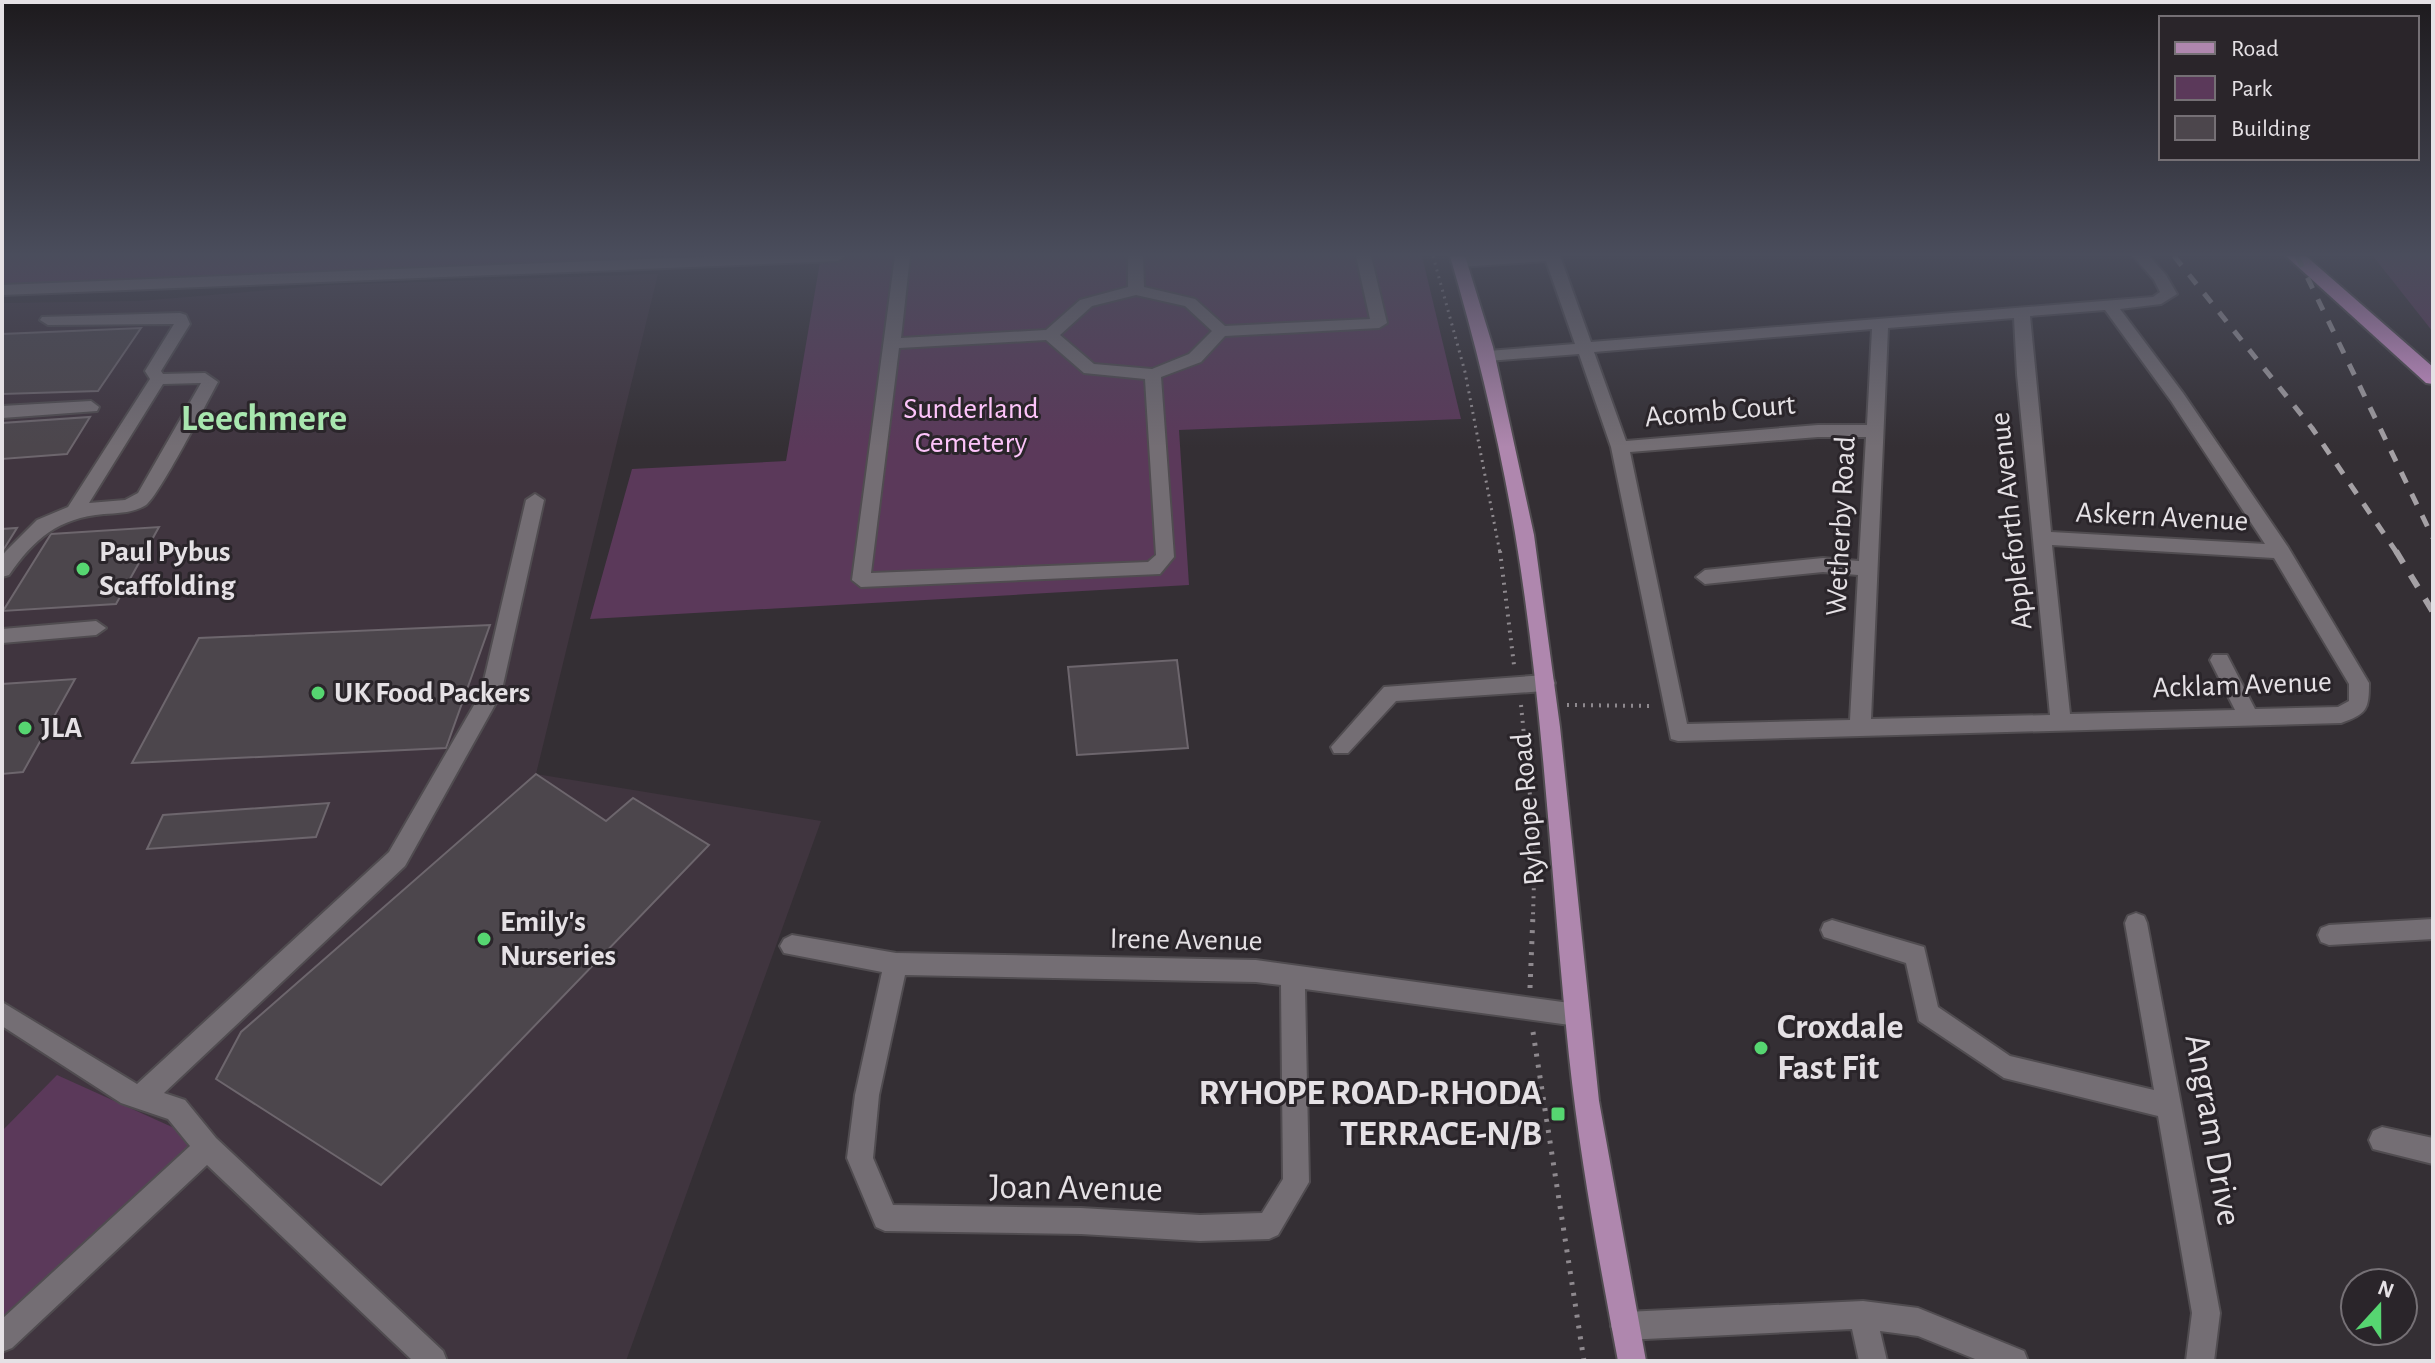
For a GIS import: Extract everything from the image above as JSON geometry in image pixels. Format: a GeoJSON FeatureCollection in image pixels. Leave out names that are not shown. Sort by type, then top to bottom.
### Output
{"type":"FeatureCollection","features":[{"type":"Feature","properties":{"kind":"highway"},"geometry":{"type":"LineString","coordinates":[[2370,320],[2433,378]]}},
{"type":"Feature","properties":{"kind":"main road","name":"Ryhope Road"},"geometry":{"type":"LineString","coordinates":[[1477,320],[1488,356],[1516,495],[1547,694],[1586,1099],[1632,1361]]}},
{"type":"Feature","properties":{"kind":"street"},"geometry":{"type":"LineString","coordinates":[[48,320],[74,320]]}},
{"type":"Feature","properties":{"kind":"street"},"geometry":{"type":"LineString","coordinates":[[158,379],[153,371],[182,324],[181,320]]}},
{"type":"Feature","properties":{"kind":"street"},"geometry":{"type":"LineString","coordinates":[[895,320],[861,580],[1153,569],[1165,557],[1153,374]]}},
{"type":"Feature","properties":{"kind":"street"},"geometry":{"type":"LineString","coordinates":[[892,343],[1050,335],[1067,320]]}},
{"type":"Feature","properties":{"kind":"street"},"geometry":{"type":"LineString","coordinates":[[1209,320],[1221,331]]}},
{"type":"Feature","properties":{"kind":"street"},"geometry":{"type":"LineString","coordinates":[[1050,335],[1090,369],[1153,374],[1195,358],[1221,331],[1379,323],[1378,320]]}},
{"type":"Feature","properties":{"kind":"street"},"geometry":{"type":"LineString","coordinates":[[1577,320],[1620,447],[1673,706]]}},
{"type":"Feature","properties":{"kind":"street"},"geometry":{"type":"LineString","coordinates":[[1488,356],[1963,320]]}},
{"type":"Feature","properties":{"kind":"street","name":"Appleforth Avenue"},"geometry":{"type":"LineString","coordinates":[[2022,320],[2061,721]]}},
{"type":"Feature","properties":{"kind":"street","name":"Acklam Avenue"},"geometry":{"type":"LineString","coordinates":[[1673,706],[1678,733],[2341,715],[2359,705],[2359,683],[2281,552],[2176,390],[2121,320]]}},
{"type":"Feature","properties":{"kind":"street","name":"Wetherby Road"},"geometry":{"type":"LineString","coordinates":[[1860,729],[1880,326]]}},
{"type":"Feature","properties":{"kind":"street"},"geometry":{"type":"LineString","coordinates":[[2,570],[25,536],[75,510],[127,507],[144,497],[210,382],[205,378],[158,379]]}},
{"type":"Feature","properties":{"kind":"street"},"geometry":{"type":"LineString","coordinates":[[75,510],[158,379]]}},
{"type":"Feature","properties":{"kind":"street"},"geometry":{"type":"LineString","coordinates":[[2,412],[91,407]]}},
{"type":"Feature","properties":{"kind":"street","name":"Acomb Court"},"geometry":{"type":"LineString","coordinates":[[1620,447],[1818,431],[1874,431]]}},
{"type":"Feature","properties":{"kind":"street"},"geometry":{"type":"LineString","coordinates":[[142,1096],[397,859],[491,694],[535,500]]}},
{"type":"Feature","properties":{"kind":"street","name":"Askern Avenue"},"geometry":{"type":"LineString","coordinates":[[2041,538],[2281,552]]}},
{"type":"Feature","properties":{"kind":"street"},"geometry":{"type":"LineString","coordinates":[[1705,577],[1823,565],[1867,569]]}},
{"type":"Feature","properties":{"kind":"street"},"geometry":{"type":"LineString","coordinates":[[2,636],[96,628]]}},
{"type":"Feature","properties":{"kind":"street"},"geometry":{"type":"LineString","coordinates":[[2220,660],[2248,716]]}},
{"type":"Feature","properties":{"kind":"street"},"geometry":{"type":"LineString","coordinates":[[1341,747],[1391,693],[1517,685],[1547,694]]}},
{"type":"Feature","properties":{"kind":"street","name":"Angram Drive"},"geometry":{"type":"LineString","coordinates":[[2136,923],[2206,1313],[2205,1358]]}},
{"type":"Feature","properties":{"kind":"street"},"geometry":{"type":"LineString","coordinates":[[2329,935],[2433,929]]}},
{"type":"Feature","properties":{"kind":"street"},"geometry":{"type":"LineString","coordinates":[[1832,930],[1916,955],[1927,1013],[2004,1066],[2171,1107]]}},
{"type":"Feature","properties":{"kind":"street","name":"Irene Avenue"},"geometry":{"type":"LineString","coordinates":[[792,946],[896,964],[1292,975],[1577,1015]]}},
{"type":"Feature","properties":{"kind":"street","name":"Joan Avenue"},"geometry":{"type":"LineString","coordinates":[[896,964],[867,1095],[860,1158],[885,1218],[1081,1221],[1200,1228],[1269,1226],[1296,1182],[1296,1043],[1292,975]]}},
{"type":"Feature","properties":{"kind":"street"},"geometry":{"type":"LineString","coordinates":[[2,1013],[130,1094],[176,1109],[207,1147],[433,1361]]}},
{"type":"Feature","properties":{"kind":"street"},"geometry":{"type":"LineString","coordinates":[[2382,1140],[2433,1151]]}},
{"type":"Feature","properties":{"kind":"street"},"geometry":{"type":"LineString","coordinates":[[2,1338],[207,1147]]}},
{"type":"Feature","properties":{"kind":"street"},"geometry":{"type":"LineString","coordinates":[[1863,1315],[1873,1361]]}},
{"type":"Feature","properties":{"kind":"street"},"geometry":{"type":"LineString","coordinates":[[1625,1326],[1863,1315],[1918,1322],[2014,1361]]}},
{"type":"Feature","properties":{"kind":"path"},"geometry":{"type":"LineString","coordinates":[[1451,320],[1465,372],[1495,514],[1517,685],[1535,846],[1531,1009],[1584,1361]]}},
{"type":"Feature","properties":{"kind":"path"},"geometry":{"type":"LineString","coordinates":[[1547,694],[1673,706]]}},
{"type":"Feature","properties":{"kind":"shaded area"},"geometry":{"type":"Polygon","coordinates":[[[2,320],[647,320],[536,774],[821,821],[626,1361],[2,1361],[2,320]]]}},
{"type":"Feature","properties":{"kind":"green space","name":"Sunderland Cemetery"},"geometry":{"type":"Polygon","coordinates":[[[810,320],[1437,320],[1461,419],[1179,430],[1189,585],[590,619],[632,469],[786,461],[810,320]]]}},
{"type":"Feature","properties":{"kind":"green space"},"geometry":{"type":"Polygon","coordinates":[[[2423,320],[2433,320],[2433,332],[2423,320]]]}},
{"type":"Feature","properties":{"kind":"green space"},"geometry":{"type":"Polygon","coordinates":[[[57,1075],[203,1141],[2,1329],[2,1131],[57,1075]]]}},
{"type":"Feature","properties":{"kind":"building"},"geometry":{"type":"Polygon","coordinates":[[[141,328],[98,391],[2,394],[2,334],[141,328]]]}},
{"type":"Feature","properties":{"kind":"building"},"geometry":{"type":"Polygon","coordinates":[[[90,417],[67,454],[2,459],[2,423],[90,417]]]}},
{"type":"Feature","properties":{"kind":"building","name":"Paul Pybus Scaffolding"},"geometry":{"type":"Polygon","coordinates":[[[159,527],[116,604],[3,611],[51,534],[159,527]]]}},
{"type":"Feature","properties":{"kind":"building"},"geometry":{"type":"Polygon","coordinates":[[[17,528],[2,552],[2,529],[17,528]]]}},
{"type":"Feature","properties":{"kind":"building","name":"UK Food Packers"},"geometry":{"type":"Polygon","coordinates":[[[490,625],[446,748],[132,763],[199,638],[490,625]]]}},
{"type":"Feature","properties":{"kind":"building"},"geometry":{"type":"Polygon","coordinates":[[[1177,660],[1188,748],[1077,755],[1068,667],[1177,660]]]}},
{"type":"Feature","properties":{"kind":"building","name":"JLA"},"geometry":{"type":"Polygon","coordinates":[[[75,679],[23,772],[2,774],[2,684],[75,679]]]}},
{"type":"Feature","properties":{"kind":"building","name":"Emily's Nurseries"},"geometry":{"type":"Polygon","coordinates":[[[536,774],[606,821],[633,798],[709,845],[381,1185],[216,1079],[241,1032],[536,774]]]}},
{"type":"Feature","properties":{"kind":"building"},"geometry":{"type":"Polygon","coordinates":[[[329,803],[316,837],[147,849],[163,815],[329,803]]]}},
{"type":"Feature","properties":{"kind":"railway"},"geometry":{"type":"LineString","coordinates":[[2225,320],[2312,428],[2397,553]]}},
{"type":"Feature","properties":{"kind":"railway"},"geometry":{"type":"LineString","coordinates":[[2328,320],[2433,538]]}},
{"type":"Feature","properties":{"kind":"railway"},"geometry":{"type":"LineString","coordinates":[[2396,551],[2433,612]]}},
{"type":"Feature","properties":{"kind":"place","name":"Paul Pybus Scaffolding"},"geometry":{"type":"Point","coordinates":[83,569]}},
{"type":"Feature","properties":{"kind":"place","name":"UK Food Packers"},"geometry":{"type":"Point","coordinates":[318,693]}},
{"type":"Feature","properties":{"kind":"place","name":"JLA"},"geometry":{"type":"Point","coordinates":[25,728]}},
{"type":"Feature","properties":{"kind":"place","name":"Emily's Nurseries"},"geometry":{"type":"Point","coordinates":[484,939]}},
{"type":"Feature","properties":{"kind":"place","name":"Croxdale Fast Fit"},"geometry":{"type":"Point","coordinates":[1761,1048]}},
{"type":"Feature","properties":{"kind":"place","name":"RYHOPE ROAD-RHODA TERRACE-N/B"},"geometry":{"type":"Point","coordinates":[1558,1114]}},
{"type":"Feature","properties":{"kind":"district","name":"Leechmere"},"geometry":{"type":"Point","coordinates":[264,419]}}]}
